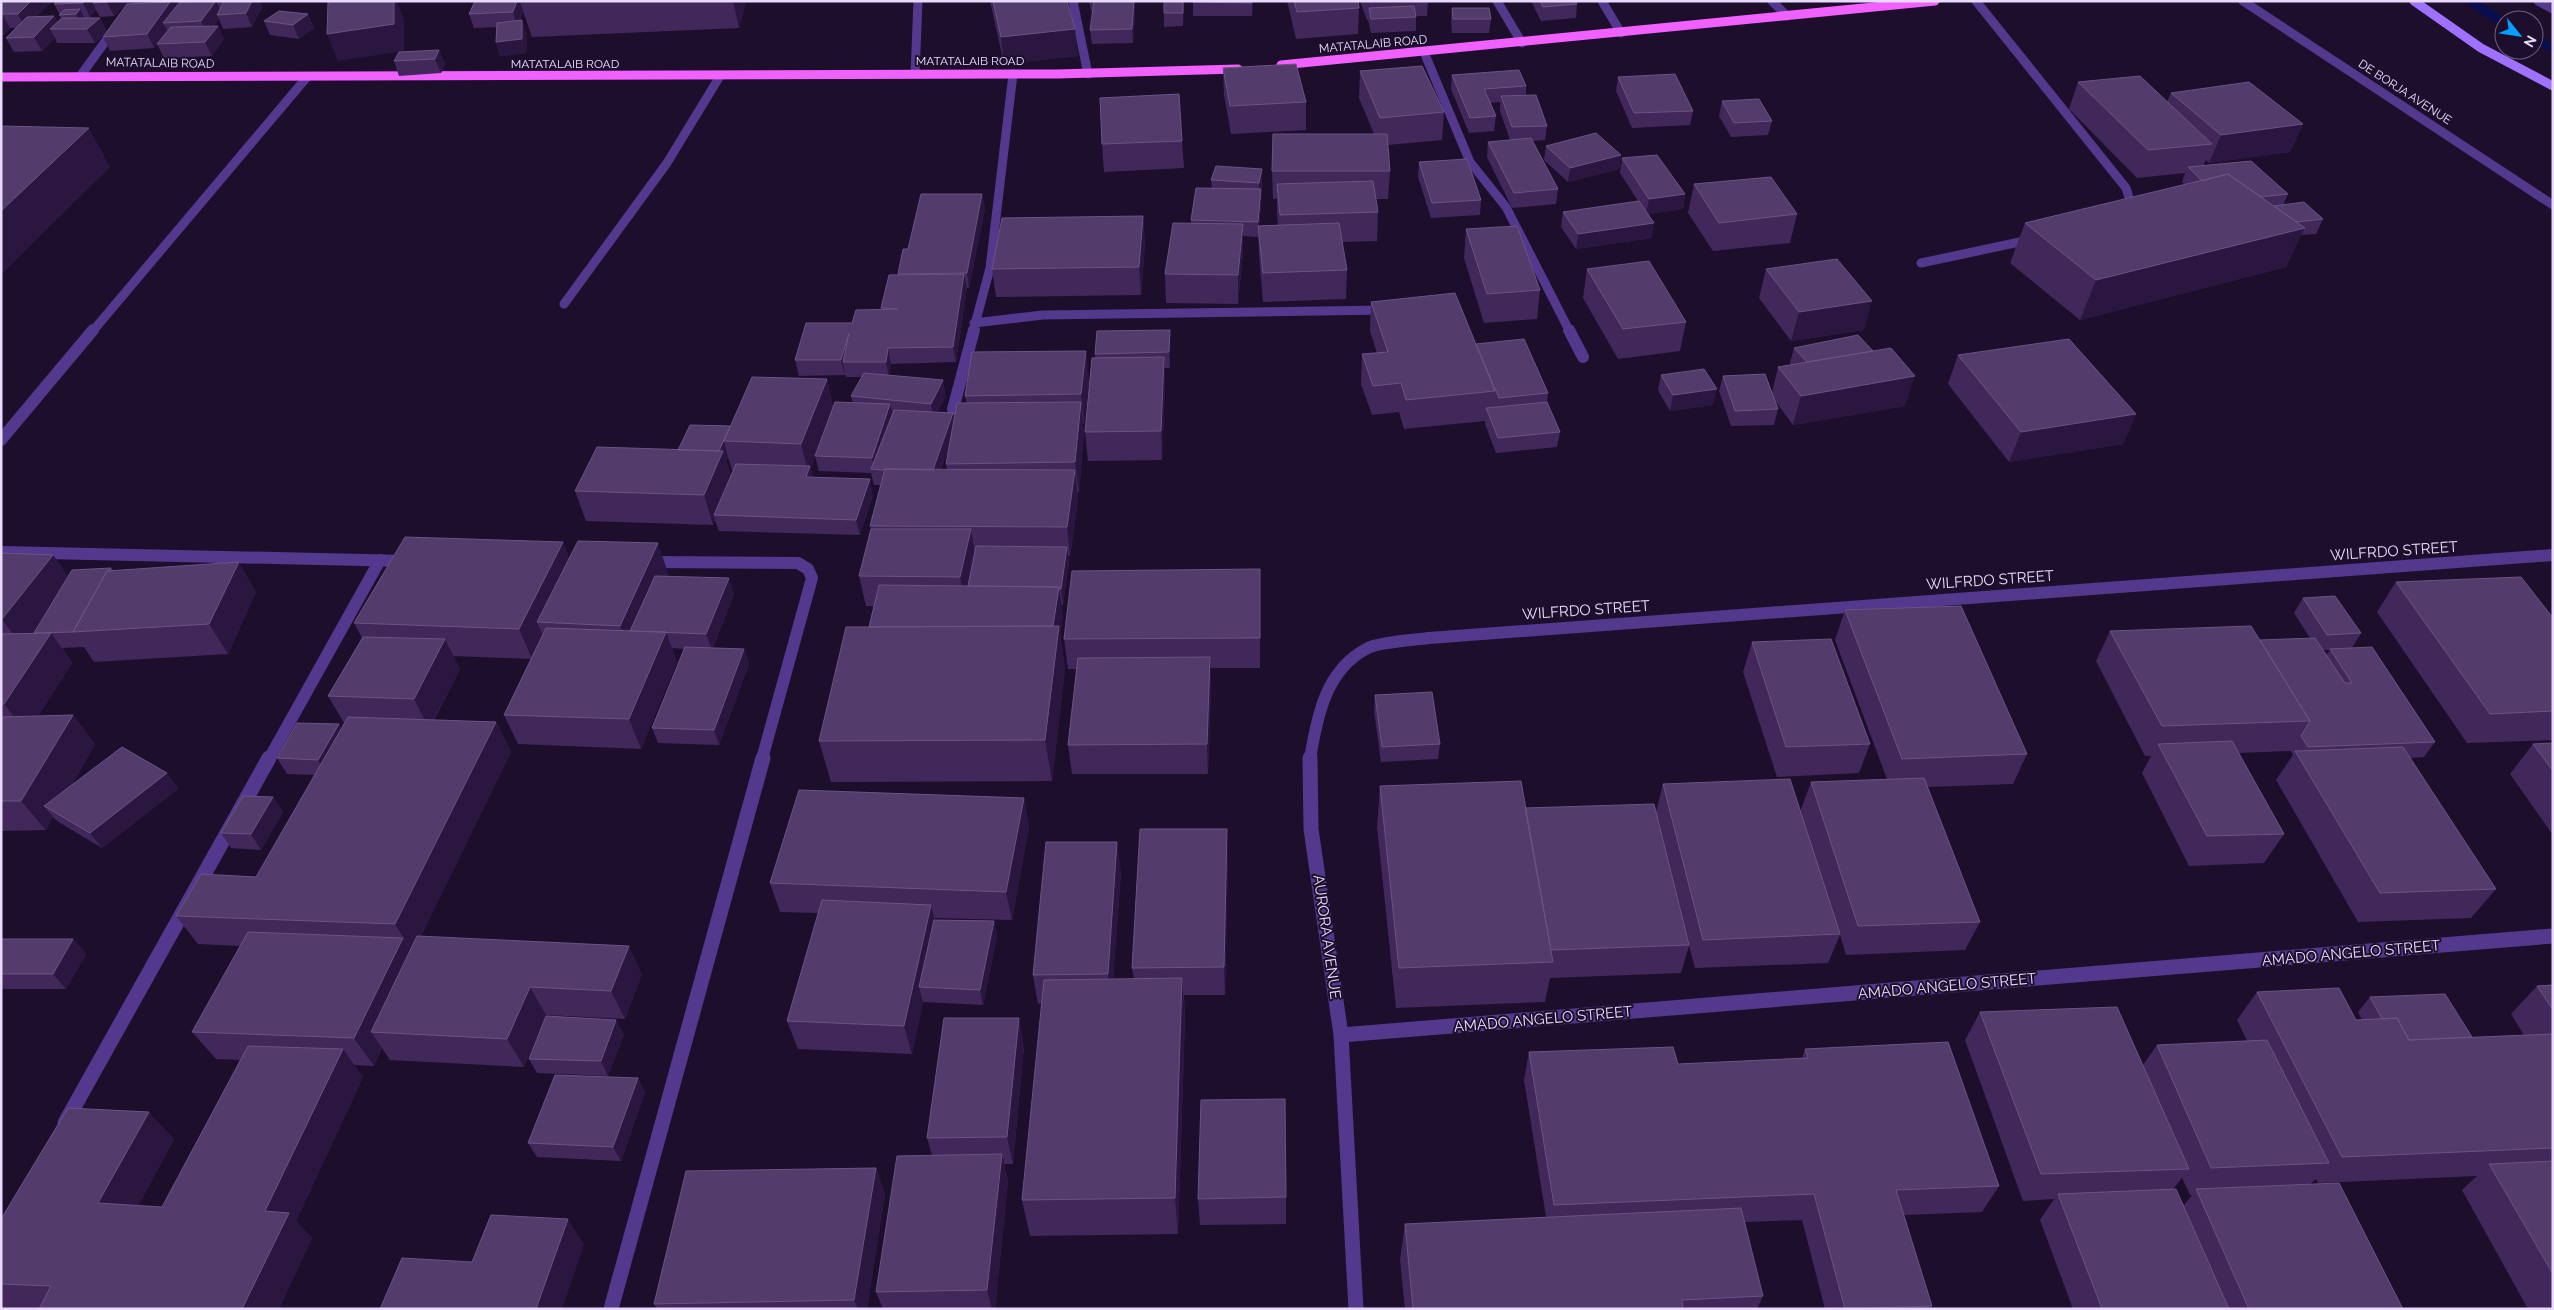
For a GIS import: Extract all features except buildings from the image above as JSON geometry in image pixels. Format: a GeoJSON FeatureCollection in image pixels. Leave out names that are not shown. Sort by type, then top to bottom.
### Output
{"type":"FeatureCollection","features":[{"type":"Feature","properties":{"kind":"main road","name":"MATATALAIB ROAD"},"geometry":{"type":"LineString","coordinates":[[1269,66],[1522,43],[1935,1]]}},
{"type":"Feature","properties":{"kind":"main road","name":"MATATALAIB ROAD"},"geometry":{"type":"LineString","coordinates":[[1,77],[81,75],[307,77],[1088,74],[1249,68]]}},
{"type":"Feature","properties":{"kind":"street"},"geometry":{"type":"LineString","coordinates":[[915,74],[918,1]]}},
{"type":"Feature","properties":{"kind":"street"},"geometry":{"type":"LineString","coordinates":[[1073,1],[1088,74]]}},
{"type":"Feature","properties":{"kind":"street"},"geometry":{"type":"LineString","coordinates":[[1497,1],[1522,43]]}},
{"type":"Feature","properties":{"kind":"street"},"geometry":{"type":"LineString","coordinates":[[1602,1],[1621,33]]}},
{"type":"Feature","properties":{"kind":"street"},"geometry":{"type":"LineString","coordinates":[[1772,1],[1788,16]]}},
{"type":"Feature","properties":{"kind":"street"},"geometry":{"type":"LineString","coordinates":[[1976,1],[2126,188],[2132,207],[2121,217]]}},
{"type":"Feature","properties":{"kind":"street","name":"DE BORJA AVENUE"},"geometry":{"type":"LineString","coordinates":[[2243,1],[2553,204]]}},
{"type":"Feature","properties":{"kind":"street"},"geometry":{"type":"LineString","coordinates":[[2414,1],[2481,48],[2553,86]]}},
{"type":"Feature","properties":{"kind":"street"},"geometry":{"type":"LineString","coordinates":[[2538,1],[2553,9]]}},
{"type":"Feature","properties":{"kind":"street"},"geometry":{"type":"LineString","coordinates":[[81,75],[121,22]]}},
{"type":"Feature","properties":{"kind":"street"},"geometry":{"type":"LineString","coordinates":[[1424,52],[1470,162],[1506,207],[1583,357]]}},
{"type":"Feature","properties":{"kind":"street"},"geometry":{"type":"LineString","coordinates":[[953,409],[990,268],[1013,74]]}},
{"type":"Feature","properties":{"kind":"street"},"geometry":{"type":"LineString","coordinates":[[564,304],[666,163],[720,76]]}},
{"type":"Feature","properties":{"kind":"street"},"geometry":{"type":"LineString","coordinates":[[1,440],[307,77]]}},
{"type":"Feature","properties":{"kind":"street"},"geometry":{"type":"LineString","coordinates":[[1921,263],[2047,236]]}},
{"type":"Feature","properties":{"kind":"street"},"geometry":{"type":"LineString","coordinates":[[974,324],[1043,315],[1402,309]]}},
{"type":"Feature","properties":{"kind":"street"},"geometry":{"type":"LineString","coordinates":[[1,552],[419,561]]}},
{"type":"Feature","properties":{"kind":"street","name":"WILFRDO STREET"},"geometry":{"type":"LineString","coordinates":[[1429,638],[2553,556]]}},
{"type":"Feature","properties":{"kind":"street"},"geometry":{"type":"LineString","coordinates":[[60,1132],[380,560]]}},
{"type":"Feature","properties":{"kind":"street"},"geometry":{"type":"LineString","coordinates":[[611,1309],[812,578],[808,568],[798,563],[635,562]]}},
{"type":"Feature","properties":{"kind":"street","name":"AURORA AVENUE"},"geometry":{"type":"LineString","coordinates":[[1356,1309],[1341,1035],[1311,828],[1310,758],[1323,697],[1342,667],[1369,647],[1429,638]]}},
{"type":"Feature","properties":{"kind":"street","name":"AMADO ANGELO STREET"},"geometry":{"type":"LineString","coordinates":[[1341,1035],[2553,936]]}},
{"type":"Feature","properties":{"kind":"waterway"},"geometry":{"type":"LineString","coordinates":[[2468,1],[2494,16]]}},
{"type":"Feature","properties":{"kind":"waterway"},"geometry":{"type":"LineString","coordinates":[[2544,44],[2553,48]]}}]}
